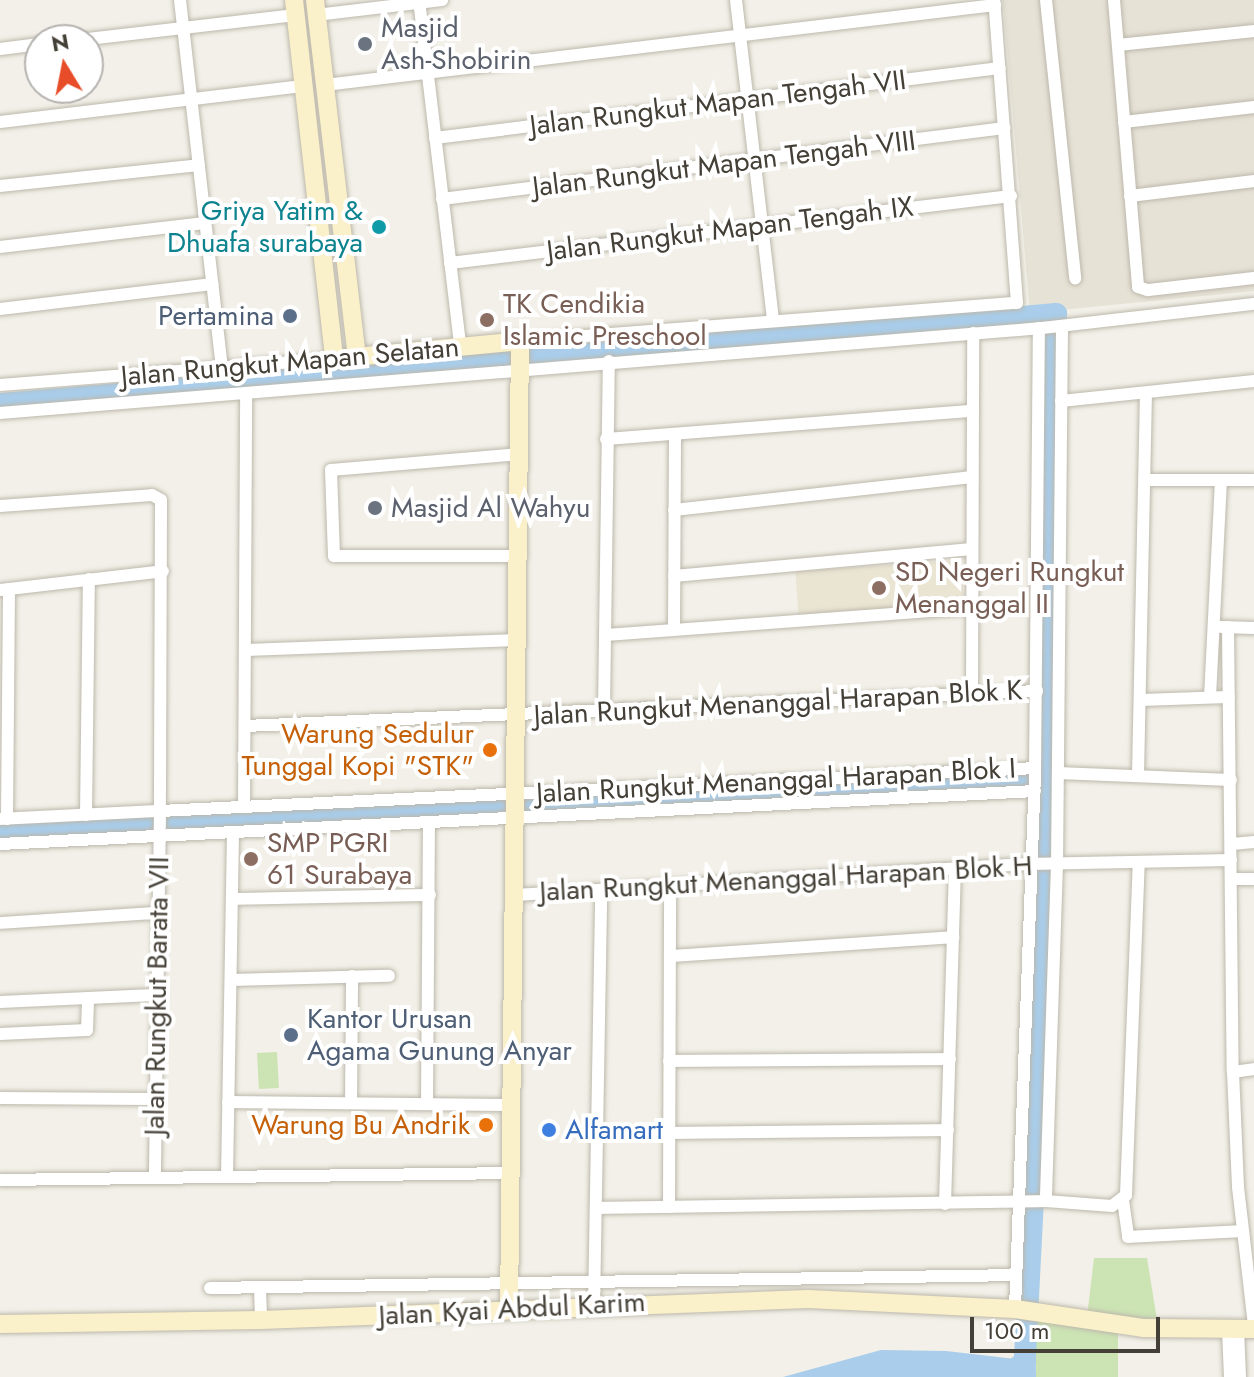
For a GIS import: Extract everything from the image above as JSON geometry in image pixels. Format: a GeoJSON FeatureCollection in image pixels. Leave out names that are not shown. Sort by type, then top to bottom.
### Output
{"type":"FeatureCollection","features":[{"type":"Feature","properties":{"kind":"street"},"geometry":{"type":"LineString","coordinates":[[180,0],[222,370]]}},
{"type":"Feature","properties":{"kind":"street"},"geometry":{"type":"LineString","coordinates":[[357,356],[316,7],[442,0]]}},
{"type":"Feature","properties":{"kind":"street"},"geometry":{"type":"LineString","coordinates":[[736,0],[773,320]]}},
{"type":"Feature","properties":{"kind":"street"},"geometry":{"type":"LineString","coordinates":[[1046,0],[1075,278]]}},
{"type":"Feature","properties":{"kind":"street"},"geometry":{"type":"LineString","coordinates":[[1114,0],[1138,287],[1148,290],[1254,278]]}},
{"type":"Feature","properties":{"kind":"street"},"geometry":{"type":"LineString","coordinates":[[419,2],[460,346]]}},
{"type":"Feature","properties":{"kind":"street"},"geometry":{"type":"LineString","coordinates":[[325,85],[995,2],[1011,196]]}},
{"type":"Feature","properties":{"kind":"street"},"geometry":{"type":"LineString","coordinates":[[104,37],[184,28],[295,8],[334,359]]}},
{"type":"Feature","properties":{"kind":"street"},"geometry":{"type":"LineString","coordinates":[[1118,45],[1254,31]]}},
{"type":"Feature","properties":{"kind":"street"},"geometry":{"type":"LineString","coordinates":[[0,49],[24,46]]}},
{"type":"Feature","properties":{"kind":"street","name":"Jalan Rungkut Mapan Tengah VII"},"geometry":{"type":"LineString","coordinates":[[435,138],[1000,68]]}},
{"type":"Feature","properties":{"kind":"street"},"geometry":{"type":"LineString","coordinates":[[0,122],[303,86]]}},
{"type":"Feature","properties":{"kind":"street"},"geometry":{"type":"LineString","coordinates":[[1124,122],[1254,107]]}},
{"type":"Feature","properties":{"kind":"street","name":"Jalan Rungkut Mapan Tengah VIII"},"geometry":{"type":"LineString","coordinates":[[442,199],[755,162],[1005,128]]}},
{"type":"Feature","properties":{"kind":"street"},"geometry":{"type":"LineString","coordinates":[[0,186],[199,165]]}},
{"type":"Feature","properties":{"kind":"street"},"geometry":{"type":"LineString","coordinates":[[1130,196],[1254,181]]}},
{"type":"Feature","properties":{"kind":"street","name":"Jalan Rungkut Mapan Selatan"},"geometry":{"type":"LineString","coordinates":[[0,385],[222,370],[460,346],[520,356],[773,320],[1011,306],[1019,298],[1011,196]]}},
{"type":"Feature","properties":{"kind":"street","name":"Jalan Rungkut Mapan Tengah IX"},"geometry":{"type":"LineString","coordinates":[[450,263],[1011,196]]}},
{"type":"Feature","properties":{"kind":"street"},"geometry":{"type":"LineString","coordinates":[[0,247],[205,223]]}},
{"type":"Feature","properties":{"kind":"street"},"geometry":{"type":"LineString","coordinates":[[0,309],[213,284]]}},
{"type":"Feature","properties":{"kind":"street"},"geometry":{"type":"LineString","coordinates":[[0,413],[246,393],[520,356],[609,361],[1051,327],[1254,304]]}},
{"type":"Feature","properties":{"kind":"street"},"geometry":{"type":"LineString","coordinates":[[1025,1311],[1016,1275],[1044,864],[1058,773],[1061,401],[1051,327]]}},
{"type":"Feature","properties":{"kind":"street"},"geometry":{"type":"LineString","coordinates":[[1044,1201],[1044,864],[1035,780],[1051,327]]}},
{"type":"Feature","properties":{"kind":"street"},"geometry":{"type":"LineString","coordinates":[[972,692],[973,333]]}},
{"type":"Feature","properties":{"kind":"street"},"geometry":{"type":"LineString","coordinates":[[509,1310],[520,356]]}},
{"type":"Feature","properties":{"kind":"street"},"geometry":{"type":"LineString","coordinates":[[604,709],[609,361]]}},
{"type":"Feature","properties":{"kind":"street"},"geometry":{"type":"LineString","coordinates":[[1061,401],[1254,381]]}},
{"type":"Feature","properties":{"kind":"street"},"geometry":{"type":"LineString","coordinates":[[244,807],[246,393]]}},
{"type":"Feature","properties":{"kind":"street"},"geometry":{"type":"LineString","coordinates":[[1138,774],[1147,480],[1146,394]]}},
{"type":"Feature","properties":{"kind":"street"},"geometry":{"type":"LineString","coordinates":[[606,439],[973,411]]}},
{"type":"Feature","properties":{"kind":"street"},"geometry":{"type":"LineString","coordinates":[[674,629],[675,434]]}},
{"type":"Feature","properties":{"kind":"street"},"geometry":{"type":"LineString","coordinates":[[519,556],[334,556],[331,470],[520,454]]}},
{"type":"Feature","properties":{"kind":"street"},"geometry":{"type":"LineString","coordinates":[[674,510],[972,477]]}},
{"type":"Feature","properties":{"kind":"street"},"geometry":{"type":"LineString","coordinates":[[1147,480],[1254,480]]}},
{"type":"Feature","properties":{"kind":"street"},"geometry":{"type":"LineString","coordinates":[[1221,482],[1222,627],[1229,697],[1231,780],[1233,1072],[1242,1231],[1244,1328],[1240,1377]]}},
{"type":"Feature","properties":{"kind":"street","name":"Jalan Rungkut Barata VII"},"geometry":{"type":"LineString","coordinates":[[0,506],[152,495],[161,500],[160,822],[153,1099],[155,1177]]}},
{"type":"Feature","properties":{"kind":"street"},"geometry":{"type":"LineString","coordinates":[[674,576],[972,549]]}},
{"type":"Feature","properties":{"kind":"street"},"geometry":{"type":"LineString","coordinates":[[163,571],[4,590],[4,819],[86,815],[233,832],[429,822],[516,806]]}},
{"type":"Feature","properties":{"kind":"street"},"geometry":{"type":"LineString","coordinates":[[86,815],[89,579]]}},
{"type":"Feature","properties":{"kind":"street"},"geometry":{"type":"LineString","coordinates":[[605,635],[972,608]]}},
{"type":"Feature","properties":{"kind":"street"},"geometry":{"type":"LineString","coordinates":[[1222,627],[1254,628]]}},
{"type":"Feature","properties":{"kind":"street"},"geometry":{"type":"LineString","coordinates":[[1210,697],[1222,627]]}},
{"type":"Feature","properties":{"kind":"street"},"geometry":{"type":"LineString","coordinates":[[245,650],[518,640]]}},
{"type":"Feature","properties":{"kind":"street","name":"Jalan Rungkut Menanggal Harapan Blok K"},"geometry":{"type":"LineString","coordinates":[[245,726],[1037,691]]}},
{"type":"Feature","properties":{"kind":"street"},"geometry":{"type":"LineString","coordinates":[[1140,700],[1229,697]]}},
{"type":"Feature","properties":{"kind":"street"},"geometry":{"type":"LineString","coordinates":[[1058,773],[1231,780]]}},
{"type":"Feature","properties":{"kind":"street"},"geometry":{"type":"LineString","coordinates":[[0,844],[244,807],[516,806],[1035,780]]}},
{"type":"Feature","properties":{"kind":"street","name":"Jalan Rungkut Menanggal Harapan Blok I"},"geometry":{"type":"LineString","coordinates":[[516,806],[1035,780]]}},
{"type":"Feature","properties":{"kind":"street"},"geometry":{"type":"LineString","coordinates":[[427,1104],[429,822]]}},
{"type":"Feature","properties":{"kind":"street"},"geometry":{"type":"LineString","coordinates":[[227,1177],[233,832]]}},
{"type":"Feature","properties":{"kind":"street"},"geometry":{"type":"LineString","coordinates":[[1232,844],[1254,842]]}},
{"type":"Feature","properties":{"kind":"street","name":"Jalan Rungkut Menanggal Harapan Blok H"},"geometry":{"type":"LineString","coordinates":[[515,895],[1044,864],[1231,860]]}},
{"type":"Feature","properties":{"kind":"street"},"geometry":{"type":"LineString","coordinates":[[1139,862],[1124,1197],[1128,1237],[1242,1231]]}},
{"type":"Feature","properties":{"kind":"street"},"geometry":{"type":"LineString","coordinates":[[945,1204],[955,869]]}},
{"type":"Feature","properties":{"kind":"street"},"geometry":{"type":"LineString","coordinates":[[1231,879],[1254,879]]}},
{"type":"Feature","properties":{"kind":"street"},"geometry":{"type":"LineString","coordinates":[[669,1207],[670,886]]}},
{"type":"Feature","properties":{"kind":"street"},"geometry":{"type":"LineString","coordinates":[[594,1306],[598,1284],[601,890]]}},
{"type":"Feature","properties":{"kind":"street"},"geometry":{"type":"LineString","coordinates":[[232,899],[430,895]]}},
{"type":"Feature","properties":{"kind":"street"},"geometry":{"type":"LineString","coordinates":[[0,923],[156,913]]}},
{"type":"Feature","properties":{"kind":"street"},"geometry":{"type":"LineString","coordinates":[[670,956],[953,937]]}},
{"type":"Feature","properties":{"kind":"street"},"geometry":{"type":"LineString","coordinates":[[351,1102],[352,976]]}},
{"type":"Feature","properties":{"kind":"street"},"geometry":{"type":"LineString","coordinates":[[231,980],[389,976]]}},
{"type":"Feature","properties":{"kind":"street"},"geometry":{"type":"LineString","coordinates":[[0,1002],[154,995]]}},
{"type":"Feature","properties":{"kind":"street"},"geometry":{"type":"LineString","coordinates":[[0,1034],[84,1032],[89,1027],[88,999]]}},
{"type":"Feature","properties":{"kind":"street"},"geometry":{"type":"LineString","coordinates":[[669,1061],[950,1059]]}},
{"type":"Feature","properties":{"kind":"street"},"geometry":{"type":"LineString","coordinates":[[1233,1072],[1254,1069]]}},
{"type":"Feature","properties":{"kind":"street"},"geometry":{"type":"LineString","coordinates":[[0,1098],[153,1099]]}},
{"type":"Feature","properties":{"kind":"street"},"geometry":{"type":"LineString","coordinates":[[228,1102],[512,1105]]}},
{"type":"Feature","properties":{"kind":"street"},"geometry":{"type":"LineString","coordinates":[[669,1133],[948,1130]]}},
{"type":"Feature","properties":{"kind":"street"},"geometry":{"type":"LineString","coordinates":[[0,1180],[511,1173]]}},
{"type":"Feature","properties":{"kind":"street"},"geometry":{"type":"LineString","coordinates":[[1239,1190],[1254,1192]]}},
{"type":"Feature","properties":{"kind":"street"},"geometry":{"type":"LineString","coordinates":[[599,1208],[1023,1204],[1044,1201],[1112,1206],[1124,1197]]}},
{"type":"Feature","properties":{"kind":"street"},"geometry":{"type":"LineString","coordinates":[[210,1288],[1016,1275]]}},
{"type":"Feature","properties":{"kind":"street"},"geometry":{"type":"LineString","coordinates":[[260,1288],[261,1320]]}},
{"type":"Feature","properties":{"kind":"street","name":"Jalan Kyai Abdul Karim"},"geometry":{"type":"LineString","coordinates":[[0,1324],[261,1320],[808,1299],[1025,1311],[1143,1328],[1244,1328]]}},
{"type":"Feature","properties":{"kind":"street"},"geometry":{"type":"LineString","coordinates":[[1230,1377],[1244,1328]]}},
{"type":"Feature","properties":{"kind":"shaded area"},"geometry":{"type":"Polygon","coordinates":[[[1003,0],[1254,0],[1254,291],[1030,313],[1003,0]]]}},
{"type":"Feature","properties":{"kind":"shaded area","name":"SD Negeri Rungkut Menanggal II"},"geometry":{"type":"Polygon","coordinates":[[[961,560],[964,607],[799,618],[795,572],[961,560]]]}},
{"type":"Feature","properties":{"kind":"green space"},"geometry":{"type":"Polygon","coordinates":[[[277,1052],[279,1088],[259,1089],[257,1053],[277,1052]]]}},
{"type":"Feature","properties":{"kind":"green space"},"geometry":{"type":"Polygon","coordinates":[[[1094,1258],[1147,1258],[1158,1326],[1087,1317],[1094,1258]]]}},
{"type":"Feature","properties":{"kind":"green space"},"geometry":{"type":"Polygon","coordinates":[[[1036,1317],[1118,1329],[1118,1377],[1036,1377],[1036,1317]]]}},
{"type":"Feature","properties":{"kind":"water"},"geometry":{"type":"Polygon","coordinates":[[[1026,1325],[1035,1325],[1036,1377],[783,1377],[881,1350],[946,1351],[1024,1360],[1026,1325]]]}},
{"type":"Feature","properties":{"kind":"waterway"},"geometry":{"type":"LineString","coordinates":[[0,404],[1056,314],[1043,1001],[1025,1361],[1007,1377]]}},
{"type":"Feature","properties":{"kind":"waterway"},"geometry":{"type":"LineString","coordinates":[[0,831],[1047,780]]}},
{"type":"Feature","properties":{"kind":"place","name":"Masjid Ash-Shobirin"},"geometry":{"type":"Point","coordinates":[365,44]}},
{"type":"Feature","properties":{"kind":"place","name":"Griya Yatim & Dhuafa surabaya"},"geometry":{"type":"Point","coordinates":[379,227]}},
{"type":"Feature","properties":{"kind":"place","name":"Pertamina"},"geometry":{"type":"Point","coordinates":[290,316]}},
{"type":"Feature","properties":{"kind":"place","name":"TK Cendikia Islamic Preschool"},"geometry":{"type":"Point","coordinates":[487,320]}},
{"type":"Feature","properties":{"kind":"place","name":"Masjid Al Wahyu"},"geometry":{"type":"Point","coordinates":[375,508]}},
{"type":"Feature","properties":{"kind":"place","name":"SD Negeri Rungkut Menanggal II"},"geometry":{"type":"Point","coordinates":[879,588]}},
{"type":"Feature","properties":{"kind":"place","name":"Warung Sedulur Tunggal Kopi \"STK\""},"geometry":{"type":"Point","coordinates":[490,750]}},
{"type":"Feature","properties":{"kind":"place","name":"SMP PGRI 61 Surabaya"},"geometry":{"type":"Point","coordinates":[251,859]}},
{"type":"Feature","properties":{"kind":"place","name":"Kantor Urusan Agama Gunung Anyar"},"geometry":{"type":"Point","coordinates":[291,1035]}},
{"type":"Feature","properties":{"kind":"place","name":"Warung Bu Andrik"},"geometry":{"type":"Point","coordinates":[486,1125]}},
{"type":"Feature","properties":{"kind":"place","name":"Alfamart"},"geometry":{"type":"Point","coordinates":[549,1130]}}]}
